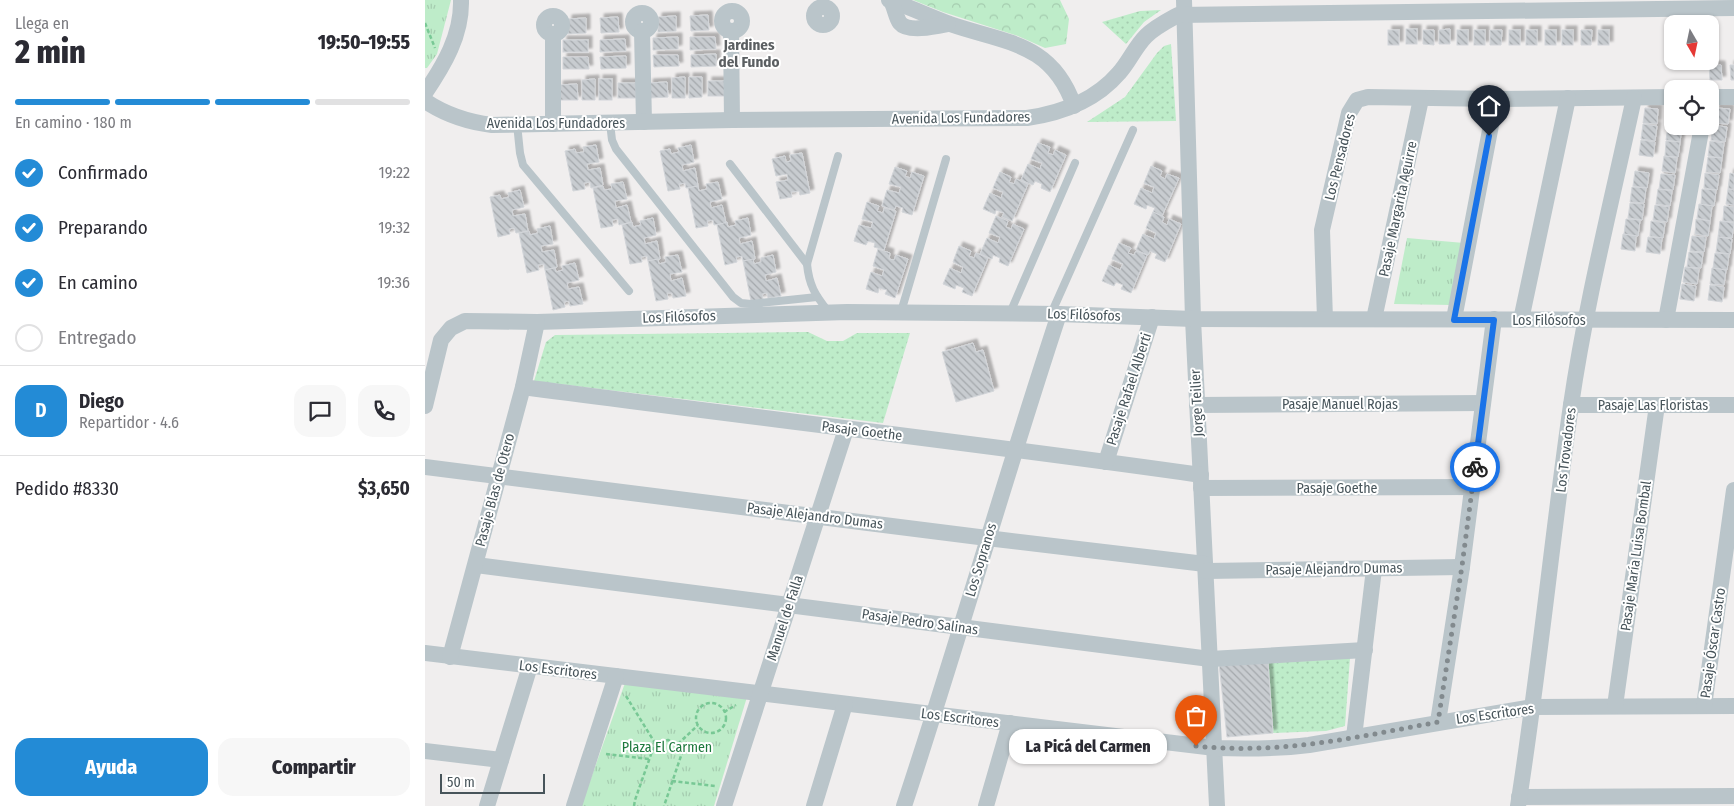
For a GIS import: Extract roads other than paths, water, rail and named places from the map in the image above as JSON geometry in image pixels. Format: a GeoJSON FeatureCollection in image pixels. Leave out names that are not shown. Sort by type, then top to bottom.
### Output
{"type":"FeatureCollection","features":[{"type":"Feature","properties":{"kind":"street"},"geometry":{"type":"LineString","coordinates":[[425,93],[446,61],[461,13],[461,0]]}},
{"type":"Feature","properties":{"kind":"street"},"geometry":{"type":"LineString","coordinates":[[890,0],[951,24],[1004,40],[1032,51],[1051,65],[1063,80],[1073,106]]}},
{"type":"Feature","properties":{"kind":"street","name":"Avenida Los Fundadores"},"geometry":{"type":"LineString","coordinates":[[425,101],[446,113],[473,122],[492,125],[732,120],[1027,118],[1045,116],[1073,106],[1103,90],[1119,73],[1146,36],[1161,24],[1178,15],[1185,7],[1658,4],[1734,8]]}},
{"type":"Feature","properties":{"kind":"street","name":"Jorge Teilier"},"geometry":{"type":"LineString","coordinates":[[1185,7],[1193,319],[1217,806]]}},
{"type":"Feature","properties":{"kind":"street"},"geometry":{"type":"LineString","coordinates":[[731,31],[732,120]]}},
{"type":"Feature","properties":{"kind":"street"},"geometry":{"type":"LineString","coordinates":[[643,32],[644,122]]}},
{"type":"Feature","properties":{"kind":"street"},"geometry":{"type":"LineString","coordinates":[[553,34],[553,124]]}},
{"type":"Feature","properties":{"kind":"street","name":"Los Pensadores"},"geometry":{"type":"LineString","coordinates":[[1325,319],[1322,230],[1349,113],[1357,100],[1368,96],[1421,99],[1664,98]]}},
{"type":"Feature","properties":{"kind":"street"},"geometry":{"type":"LineString","coordinates":[[1719,97],[1734,98]]}},
{"type":"Feature","properties":{"kind":"street"},"geometry":{"type":"LineString","coordinates":[[1521,320],[1568,98]]}},
{"type":"Feature","properties":{"kind":"street","name":"Los Trovadores"},"geometry":{"type":"LineString","coordinates":[[1519,802],[1533,707],[1571,405],[1585,320],[1634,98]]}},
{"type":"Feature","properties":{"kind":"street","name":"Pasaje Margarita Aguirre"},"geometry":{"type":"LineString","coordinates":[[1374,319],[1421,99]]}},
{"type":"Feature","properties":{"kind":"street"},"geometry":{"type":"LineString","coordinates":[[1454,320],[1496,99]]}},
{"type":"Feature","properties":{"kind":"street"},"geometry":{"type":"LineString","coordinates":[[1667,320],[1700,135]]}},
{"type":"Feature","properties":{"kind":"street","name":"Los Filósofos"},"geometry":{"type":"LineString","coordinates":[[425,406],[441,340],[451,328],[465,321],[537,322],[828,312],[1010,313],[1193,319],[1667,320],[1733,317]]}},
{"type":"Feature","properties":{"kind":"street","name":"Los Sopranos"},"geometry":{"type":"LineString","coordinates":[[904,806],[961,628],[1055,314]]}},
{"type":"Feature","properties":{"kind":"street","name":"Pasaje Rafael Alberti"},"geometry":{"type":"LineString","coordinates":[[1106,462],[1152,317]]}},
{"type":"Feature","properties":{"kind":"street"},"geometry":{"type":"LineString","coordinates":[[1438,722],[1462,566],[1494,320]]}},
{"type":"Feature","properties":{"kind":"street","name":"Pasaje Blas de Otero"},"geometry":{"type":"LineString","coordinates":[[450,657],[523,388],[537,322]]}},
{"type":"Feature","properties":{"kind":"street","name":"Pasaje Goethe"},"geometry":{"type":"LineString","coordinates":[[523,388],[846,429],[1015,448],[1106,462],[1201,482],[1473,487]]}},
{"type":"Feature","properties":{"kind":"street","name":"Pasaje Manuel Rojas"},"geometry":{"type":"LineString","coordinates":[[1197,405],[1483,403]]}},
{"type":"Feature","properties":{"kind":"street","name":"Pasaje Las Floristas"},"geometry":{"type":"LineString","coordinates":[[1571,405],[1734,405]]}},
{"type":"Feature","properties":{"kind":"street","name":"Pasaje María Luisa Bombal"},"geometry":{"type":"LineString","coordinates":[[1615,706],[1657,405]]}},
{"type":"Feature","properties":{"kind":"street","name":"Manuel de Falla"},"geometry":{"type":"LineString","coordinates":[[724,806],[846,429]]}},
{"type":"Feature","properties":{"kind":"street","name":"Pasaje Alejandro Dumas"},"geometry":{"type":"LineString","coordinates":[[425,467],[1205,567],[1374,569],[1462,566]]}},
{"type":"Feature","properties":{"kind":"street","name":"Pasaje Óscar Castro"},"geometry":{"type":"LineString","coordinates":[[1704,706],[1734,490]]}},
{"type":"Feature","properties":{"kind":"street","name":"Pasaje Pedro Salinas"},"geometry":{"type":"LineString","coordinates":[[476,565],[961,628],[1210,658],[1365,650]]}},
{"type":"Feature","properties":{"kind":"street"},"geometry":{"type":"LineString","coordinates":[[1354,737],[1374,569]]}},
{"type":"Feature","properties":{"kind":"street","name":"Los Escritores"},"geometry":{"type":"LineString","coordinates":[[425,653],[1010,724],[1215,748],[1238,749],[1285,748],[1533,707],[1734,706]]}},
{"type":"Feature","properties":{"kind":"street"},"geometry":{"type":"LineString","coordinates":[[487,806],[530,666]]}},
{"type":"Feature","properties":{"kind":"street"},"geometry":{"type":"LineString","coordinates":[[574,806],[616,676]]}},
{"type":"Feature","properties":{"kind":"street"},"geometry":{"type":"LineString","coordinates":[[814,806],[845,704]]}},
{"type":"Feature","properties":{"kind":"street"},"geometry":{"type":"LineString","coordinates":[[986,806],[1010,724]]}},
{"type":"Feature","properties":{"kind":"street"},"geometry":{"type":"LineString","coordinates":[[425,751],[501,760]]}},
{"type":"Feature","properties":{"kind":"street"},"geometry":{"type":"LineString","coordinates":[[1519,802],[1734,796]]}},
{"type":"Feature","properties":{"kind":"lane"},"geometry":{"type":"LineString","coordinates":[[610,123],[612,140],[616,149],[733,297],[741,303],[751,304],[817,298]]}},
{"type":"Feature","properties":{"kind":"lane"},"geometry":{"type":"LineString","coordinates":[[517,124],[523,165],[629,292]]}},
{"type":"Feature","properties":{"kind":"lane"},"geometry":{"type":"LineString","coordinates":[[1055,314],[1133,130]]}},
{"type":"Feature","properties":{"kind":"lane"},"geometry":{"type":"LineString","coordinates":[[828,312],[817,298],[809,281],[807,264],[838,156]]}},
{"type":"Feature","properties":{"kind":"lane"},"geometry":{"type":"LineString","coordinates":[[901,312],[946,159]]}},
{"type":"Feature","properties":{"kind":"lane"},"geometry":{"type":"LineString","coordinates":[[1010,313],[1075,163]]}},
{"type":"Feature","properties":{"kind":"lane"},"geometry":{"type":"LineString","coordinates":[[730,164],[807,264]]}},
{"type":"Feature","properties":{"kind":"place","name":"La Picá del Carmen"},"geometry":{"type":"Point","coordinates":[1196,746]}},
{"type":"Feature","properties":{"kind":"district","name":"Jardines del Fundo"},"geometry":{"type":"Point","coordinates":[749,54]}},
{"type":"Feature","properties":{"kind":"park label","name":"Plaza El Carmen"},"geometry":{"type":"Point","coordinates":[667,747]}}]}
